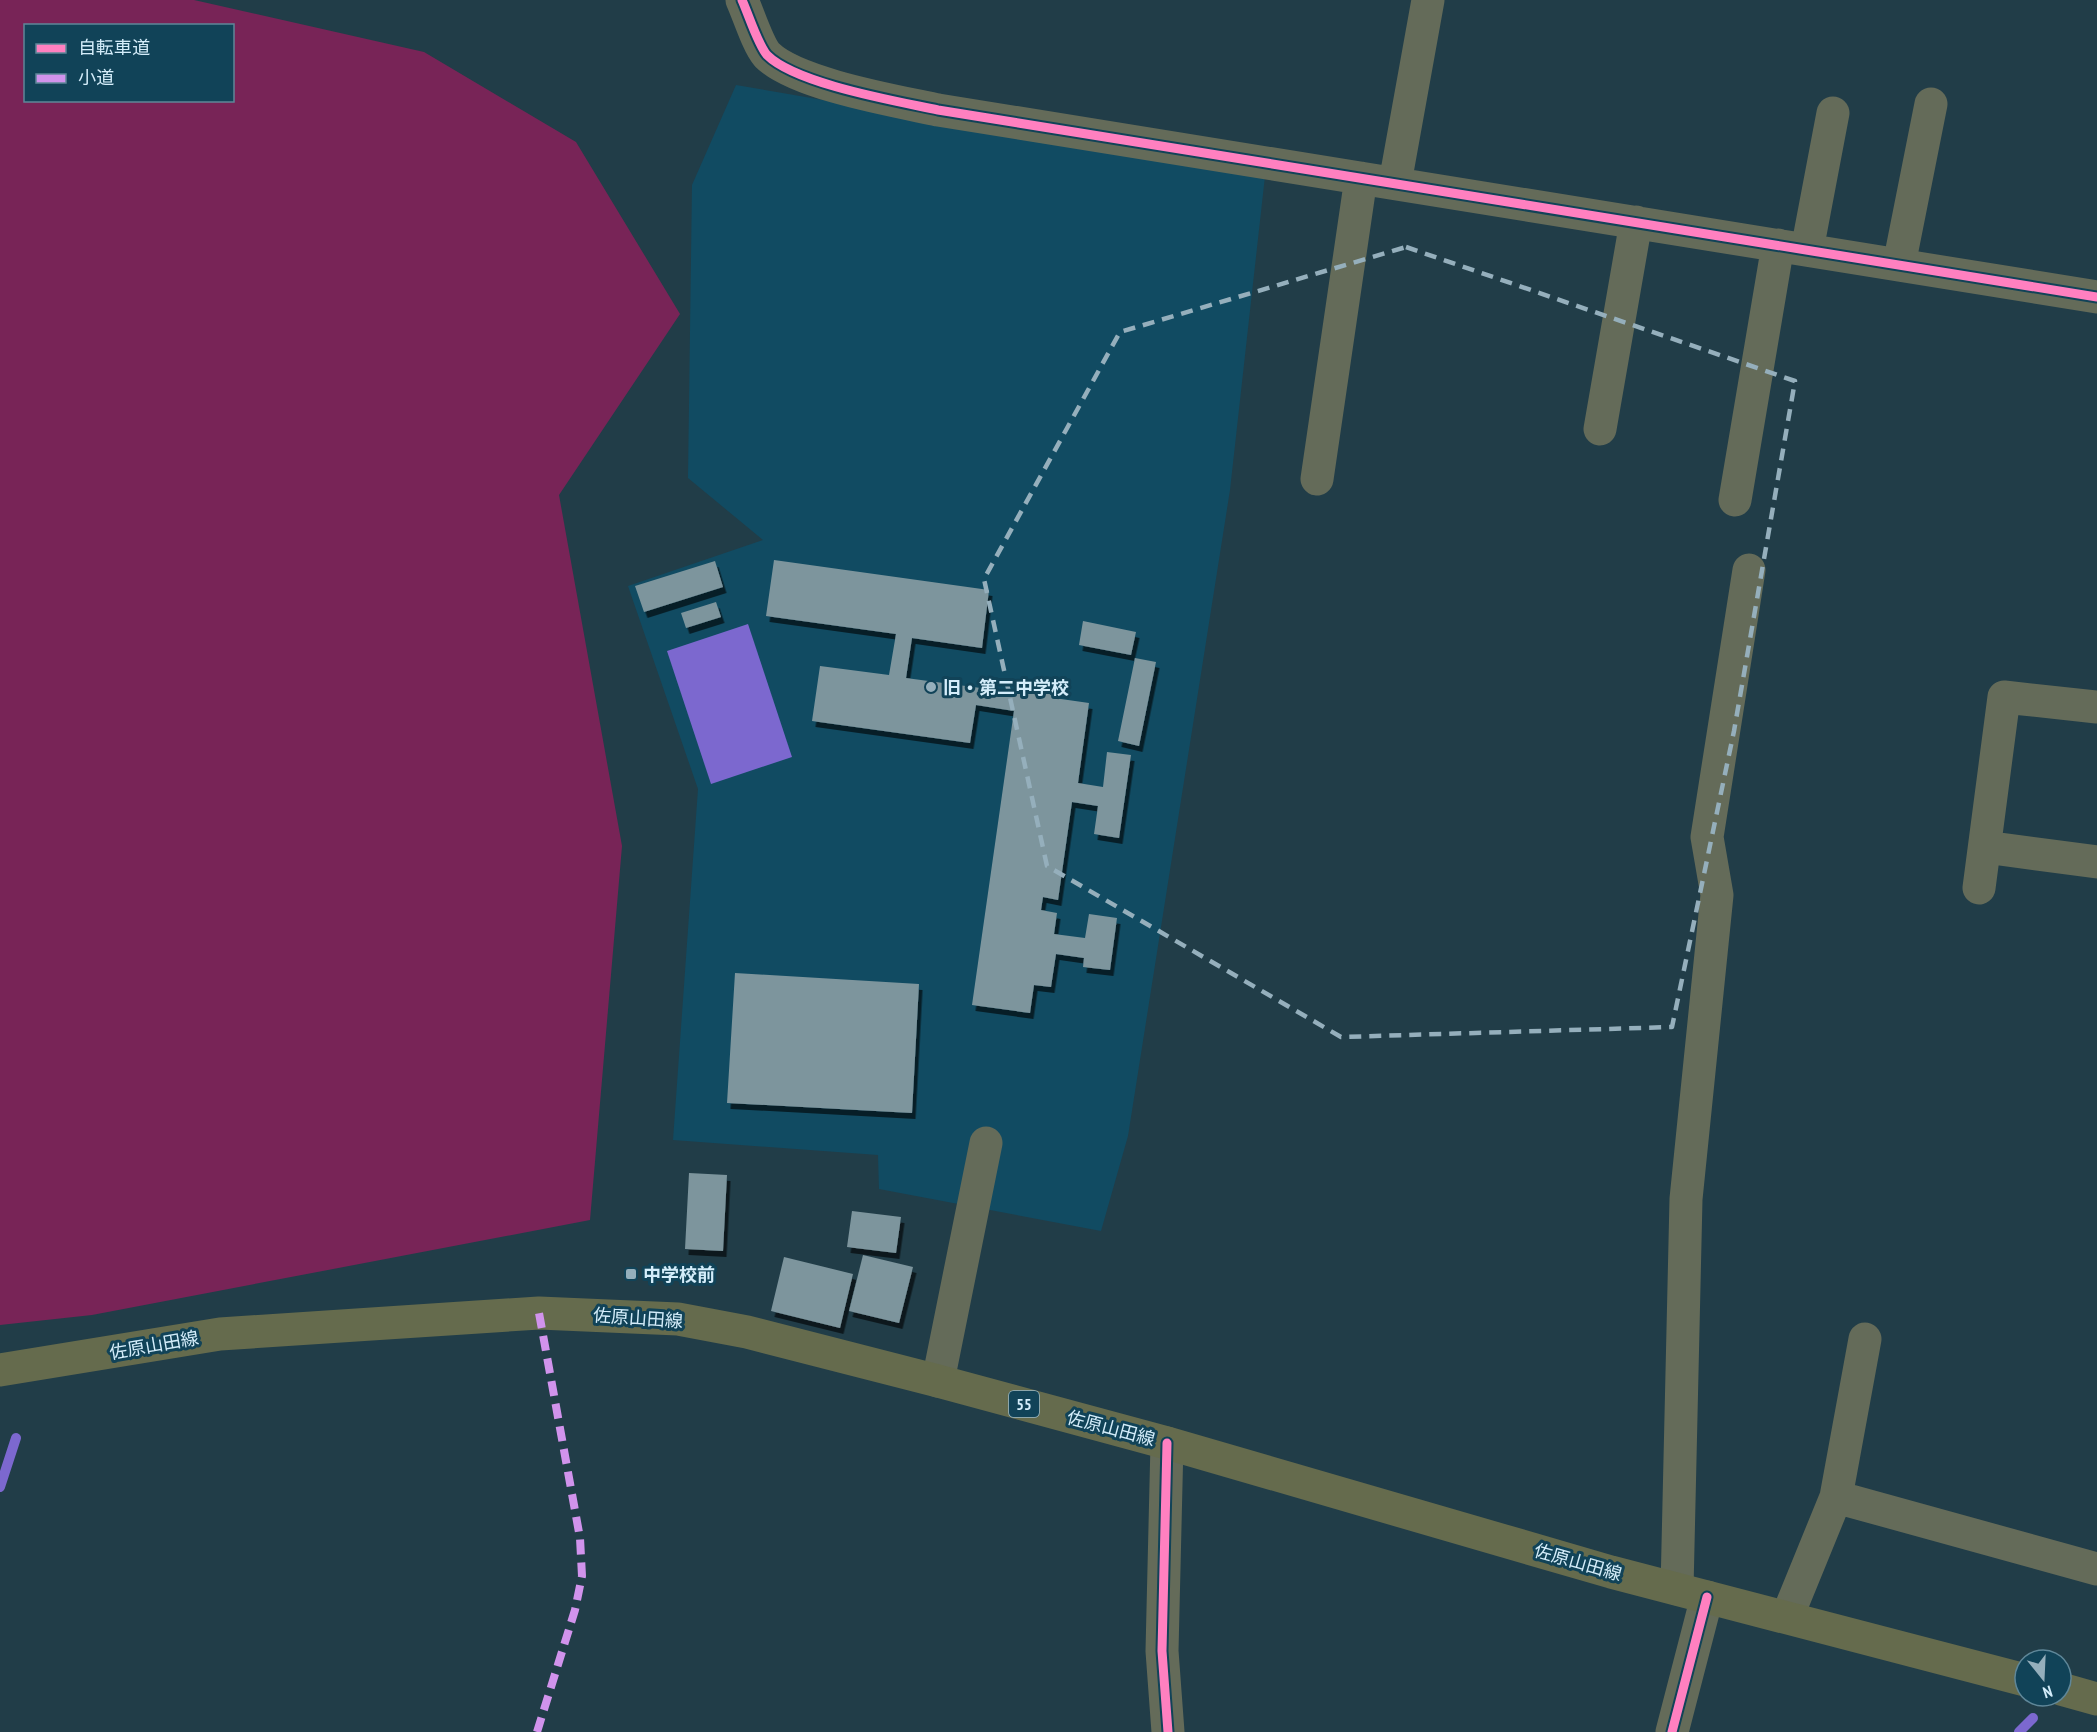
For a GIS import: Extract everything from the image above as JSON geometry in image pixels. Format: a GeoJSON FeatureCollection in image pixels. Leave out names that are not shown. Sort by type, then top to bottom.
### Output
{"type":"FeatureCollection","features":[{"type":"Feature","properties":{"kind":"main road","name":"佐原山田線"},"geometry":{"type":"LineString","coordinates":[[0,1370],[220,1334],[539,1313],[678,1319],[747,1332],[938,1381],[1167,1443],[1611,1572],[2013,1677]]}},
{"type":"Feature","properties":{"kind":"main road"},"geometry":{"type":"LineString","coordinates":[[2073,1692],[2097,1699]]}},
{"type":"Feature","properties":{"kind":"street"},"geometry":{"type":"LineString","coordinates":[[742,0],[766,54],[798,75],[882,98],[938,110],[2097,297]]}},
{"type":"Feature","properties":{"kind":"street"},"geometry":{"type":"LineString","coordinates":[[1395,183],[1428,0]]}},
{"type":"Feature","properties":{"kind":"street"},"geometry":{"type":"LineString","coordinates":[[1899,265],[1931,104]]}},
{"type":"Feature","properties":{"kind":"street"},"geometry":{"type":"LineString","coordinates":[[1735,500],[1792,248],[1833,113]]}},
{"type":"Feature","properties":{"kind":"street"},"geometry":{"type":"LineString","coordinates":[[1317,479],[1361,178]]}},
{"type":"Feature","properties":{"kind":"street"},"geometry":{"type":"LineString","coordinates":[[1600,429],[1636,222]]}},
{"type":"Feature","properties":{"kind":"street"},"geometry":{"type":"LineString","coordinates":[[1672,1732],[1692,1593],[1686,1200],[1717,895],[1707,837],[1749,570]]}},
{"type":"Feature","properties":{"kind":"street"},"geometry":{"type":"LineString","coordinates":[[1979,888],[2004,697],[2097,707]]}},
{"type":"Feature","properties":{"kind":"street"},"geometry":{"type":"LineString","coordinates":[[1985,847],[2097,862]]}},
{"type":"Feature","properties":{"kind":"street"},"geometry":{"type":"LineString","coordinates":[[938,1381],[986,1143]]}},
{"type":"Feature","properties":{"kind":"street"},"geometry":{"type":"LineString","coordinates":[[1786,1617],[1836,1497],[1865,1339]]}},
{"type":"Feature","properties":{"kind":"street"},"geometry":{"type":"LineString","coordinates":[[1167,1443],[1162,1651],[1167,1732]]}},
{"type":"Feature","properties":{"kind":"street"},"geometry":{"type":"LineString","coordinates":[[1836,1497],[2097,1569]]}},
{"type":"Feature","properties":{"kind":"highlighted area"},"geometry":{"type":"Polygon","coordinates":[[[1406,247],[1795,381],[1734,731],[1672,1027],[1341,1037],[1047,866],[984,579],[1120,332],[1406,247]]]}},
{"type":"Feature","properties":{"kind":"shaded area"},"geometry":{"type":"Polygon","coordinates":[[[0,0],[194,0],[424,52],[576,142],[680,314],[559,495],[622,846],[590,1220],[92,1315],[0,1325],[0,0]]]}},
{"type":"Feature","properties":{"kind":"shaded area","name":"旧・第二中学校"},"geometry":{"type":"Polygon","coordinates":[[[736,85],[1265,176],[1230,490],[1128,1136],[1101,1231],[879,1189],[878,1155],[673,1140],[698,789],[628,586],[763,540],[688,478],[692,185],[736,85]]]}},
{"type":"Feature","properties":{"kind":"shaded area"},"geometry":{"type":"Polygon","coordinates":[[[748,624],[792,757],[711,784],[667,651],[748,624]]]}},
{"type":"Feature","properties":{"kind":"building"},"geometry":{"type":"Polygon","coordinates":[[[774,560],[989,590],[982,648],[912,638],[906,678],[1018,693],[1019,683],[1055,687],[1054,698],[1089,703],[1078,783],[1103,787],[1107,752],[1131,755],[1119,838],[1094,834],[1098,806],[1072,802],[1058,900],[1043,897],[1041,910],[1057,913],[1054,934],[1085,938],[1089,914],[1117,918],[1110,970],[1083,967],[1084,958],[1056,954],[1051,987],[1034,985],[1030,1013],[972,1005],[1014,711],[976,705],[970,743],[812,721],[820,666],[889,675],[896,634],[766,616],[774,560]]]}},
{"type":"Feature","properties":{"kind":"building"},"geometry":{"type":"Polygon","coordinates":[[[715,561],[723,587],[644,612],[635,586],[715,561]]]}},
{"type":"Feature","properties":{"kind":"building"},"geometry":{"type":"Polygon","coordinates":[[[716,602],[721,617],[686,628],[681,613],[716,602]]]}},
{"type":"Feature","properties":{"kind":"building"},"geometry":{"type":"Polygon","coordinates":[[[1083,621],[1136,632],[1131,655],[1079,645],[1083,621]]]}},
{"type":"Feature","properties":{"kind":"building"},"geometry":{"type":"Polygon","coordinates":[[[1135,658],[1156,662],[1139,746],[1118,741],[1135,658]]]}},
{"type":"Feature","properties":{"kind":"building"},"geometry":{"type":"Polygon","coordinates":[[[735,973],[919,984],[912,1113],[727,1103],[735,973]]]}},
{"type":"Feature","properties":{"kind":"building"},"geometry":{"type":"Polygon","coordinates":[[[689,1173],[727,1175],[723,1251],[685,1249],[689,1173]]]}},
{"type":"Feature","properties":{"kind":"building"},"geometry":{"type":"Polygon","coordinates":[[[852,1211],[901,1217],[896,1253],[847,1247],[852,1211]]]}},
{"type":"Feature","properties":{"kind":"building"},"geometry":{"type":"Polygon","coordinates":[[[863,1255],[913,1267],[899,1323],[849,1311],[863,1255]]]}},
{"type":"Feature","properties":{"kind":"building"},"geometry":{"type":"Polygon","coordinates":[[[784,1257],[853,1274],[840,1328],[771,1311],[784,1257]]]}},
{"type":"Feature","properties":{"kind":"waterway"},"geometry":{"type":"LineString","coordinates":[[0,1487],[16,1438]]}},
{"type":"Feature","properties":{"kind":"waterway"},"geometry":{"type":"LineString","coordinates":[[2019,1732],[2033,1718]]}},
{"type":"Feature","properties":{"kind":"marked path"},"geometry":{"type":"LineString","coordinates":[[537,1732],[575,1610],[582,1576],[580,1538],[539,1313]]}},
{"type":"Feature","properties":{"kind":"cycle path"},"geometry":{"type":"LineString","coordinates":[[742,0],[764,50],[781,65],[823,83],[898,102],[2097,297]]}},
{"type":"Feature","properties":{"kind":"cycle path"},"geometry":{"type":"LineString","coordinates":[[1167,1443],[1162,1651],[1168,1732]]}},
{"type":"Feature","properties":{"kind":"cycle path"},"geometry":{"type":"LineString","coordinates":[[1672,1732],[1707,1597]]}},
{"type":"Feature","properties":{"kind":"place","name":"旧・第二中学校"},"geometry":{"type":"Point","coordinates":[931,687]}},
{"type":"Feature","properties":{"kind":"place","name":"中学校前"},"geometry":{"type":"Point","coordinates":[631,1274]}}]}
